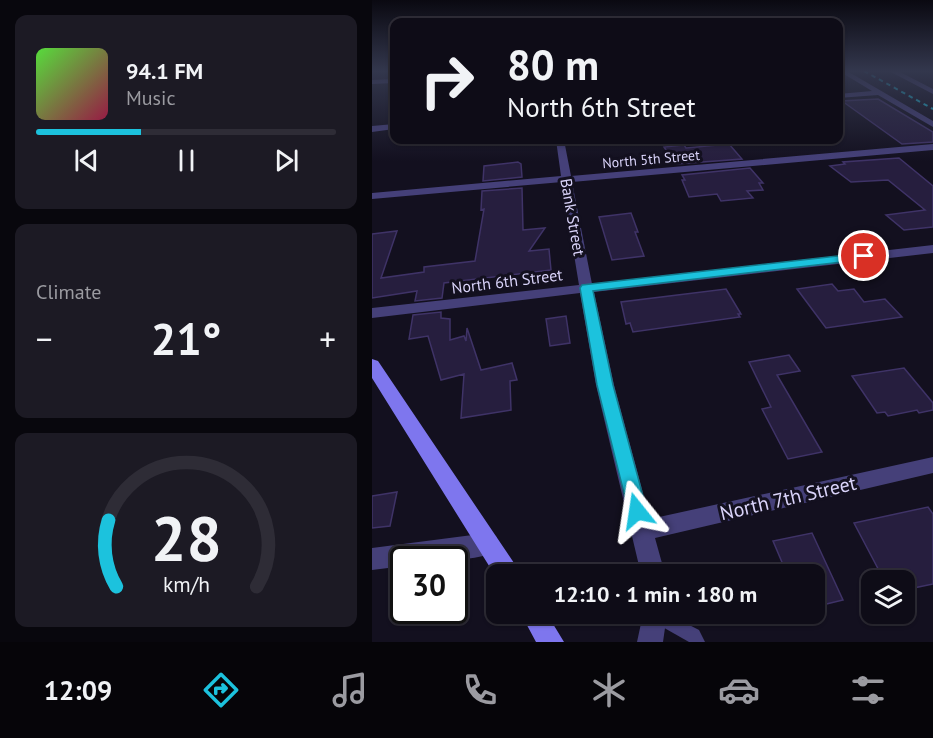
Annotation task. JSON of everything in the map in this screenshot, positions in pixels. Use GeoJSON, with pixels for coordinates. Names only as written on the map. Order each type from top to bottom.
{"type":"FeatureCollection","features":[{"type":"Feature","properties":{"kind":"main road"},"geometry":{"type":"LineString","coordinates":[[372,365],[501,564]]}},
{"type":"Feature","properties":{"kind":"main road"},"geometry":{"type":"LineString","coordinates":[[539,624],[551,642]]}},
{"type":"Feature","properties":{"kind":"street"},"geometry":{"type":"LineString","coordinates":[[894,101],[933,124]]}},
{"type":"Feature","properties":{"kind":"street"},"geometry":{"type":"LineString","coordinates":[[372,129],[390,127]]}},
{"type":"Feature","properties":{"kind":"street","name":"Bank Street"},"geometry":{"type":"LineString","coordinates":[[561,144],[605,385],[651,564]]}},
{"type":"Feature","properties":{"kind":"street","name":"North 5th Street"},"geometry":{"type":"LineString","coordinates":[[372,195],[933,147]]}},
{"type":"Feature","properties":{"kind":"street","name":"North 6th Street"},"geometry":{"type":"LineString","coordinates":[[372,313],[933,249]]}},
{"type":"Feature","properties":{"kind":"street","name":"North 7th Street"},"geometry":{"type":"LineString","coordinates":[[643,531],[933,465]]}},
{"type":"Feature","properties":{"kind":"street"},"geometry":{"type":"LineString","coordinates":[[372,559],[488,544]]}},
{"type":"Feature","properties":{"kind":"street"},"geometry":{"type":"LineString","coordinates":[[650,642],[653,624]]}},
{"type":"Feature","properties":{"kind":"lane"},"geometry":{"type":"LineString","coordinates":[[674,624],[694,635],[697,642]]}},
{"type":"Feature","properties":{"kind":"building"},"geometry":{"type":"Polygon","coordinates":[[[843,101],[881,101],[933,132],[933,142],[902,144],[843,101]]]}},
{"type":"Feature","properties":{"kind":"building"},"geometry":{"type":"Polygon","coordinates":[[[729,144],[742,159],[676,164],[664,147],[684,145],[686,148],[729,144]]]}},
{"type":"Feature","properties":{"kind":"building"},"geometry":{"type":"Polygon","coordinates":[[[899,158],[933,186],[933,227],[904,230],[886,215],[925,210],[888,180],[851,182],[830,166],[845,164],[843,162],[899,158]]]}},
{"type":"Feature","properties":{"kind":"building"},"geometry":{"type":"Polygon","coordinates":[[[518,162],[521,164],[522,177],[483,181],[484,166],[518,162]]]}},
{"type":"Feature","properties":{"kind":"building"},"geometry":{"type":"Polygon","coordinates":[[[750,168],[763,183],[759,183],[763,190],[747,191],[753,198],[721,201],[717,194],[689,197],[682,180],[685,180],[682,175],[750,168]]]}},
{"type":"Feature","properties":{"kind":"building"},"geometry":{"type":"Polygon","coordinates":[[[522,188],[523,230],[545,228],[529,251],[549,249],[551,270],[444,283],[442,298],[415,301],[417,291],[372,298],[372,234],[397,231],[381,278],[424,272],[424,267],[475,261],[484,209],[481,210],[482,191],[522,188]]]}},
{"type":"Feature","properties":{"kind":"building"},"geometry":{"type":"Polygon","coordinates":[[[631,213],[644,256],[612,260],[599,217],[631,213]]]}},
{"type":"Feature","properties":{"kind":"building"},"geometry":{"type":"Polygon","coordinates":[[[832,284],[838,291],[854,289],[864,302],[885,299],[902,317],[826,328],[797,289],[832,284]]]}},
{"type":"Feature","properties":{"kind":"building"},"geometry":{"type":"Polygon","coordinates":[[[726,289],[741,314],[738,314],[740,317],[633,332],[630,323],[626,324],[621,302],[726,289]]]}},
{"type":"Feature","properties":{"kind":"building"},"geometry":{"type":"Polygon","coordinates":[[[441,312],[441,318],[450,319],[450,340],[464,336],[466,341],[467,328],[481,370],[512,363],[517,380],[510,381],[511,410],[461,418],[464,374],[441,380],[428,336],[409,339],[413,315],[441,312]]]}},
{"type":"Feature","properties":{"kind":"building"},"geometry":{"type":"Polygon","coordinates":[[[566,316],[570,343],[550,346],[546,319],[566,316]]]}},
{"type":"Feature","properties":{"kind":"building"},"geometry":{"type":"Polygon","coordinates":[[[789,355],[800,371],[777,375],[822,452],[788,459],[762,409],[771,407],[749,362],[789,355]]]}},
{"type":"Feature","properties":{"kind":"building"},"geometry":{"type":"Polygon","coordinates":[[[904,368],[933,403],[933,410],[919,413],[917,410],[888,416],[885,412],[877,413],[852,376],[904,368]]]}},
{"type":"Feature","properties":{"kind":"building"},"geometry":{"type":"Polygon","coordinates":[[[397,492],[390,526],[372,528],[372,496],[397,492]]]}},
{"type":"Feature","properties":{"kind":"building"},"geometry":{"type":"Polygon","coordinates":[[[928,507],[933,514],[933,584],[915,588],[915,570],[879,570],[854,523],[928,507]]]}},
{"type":"Feature","properties":{"kind":"building"},"geometry":{"type":"Polygon","coordinates":[[[812,533],[843,600],[825,604],[825,564],[783,564],[773,541],[812,533]]]}},
{"type":"Feature","properties":{"kind":"railway"},"geometry":{"type":"LineString","coordinates":[[918,101],[933,109]]}},
{"type":"Feature","properties":{"kind":"route"},"geometry":{"type":"LineString","coordinates":[[637,511],[605,385],[586,288],[864,256]]}}]}
